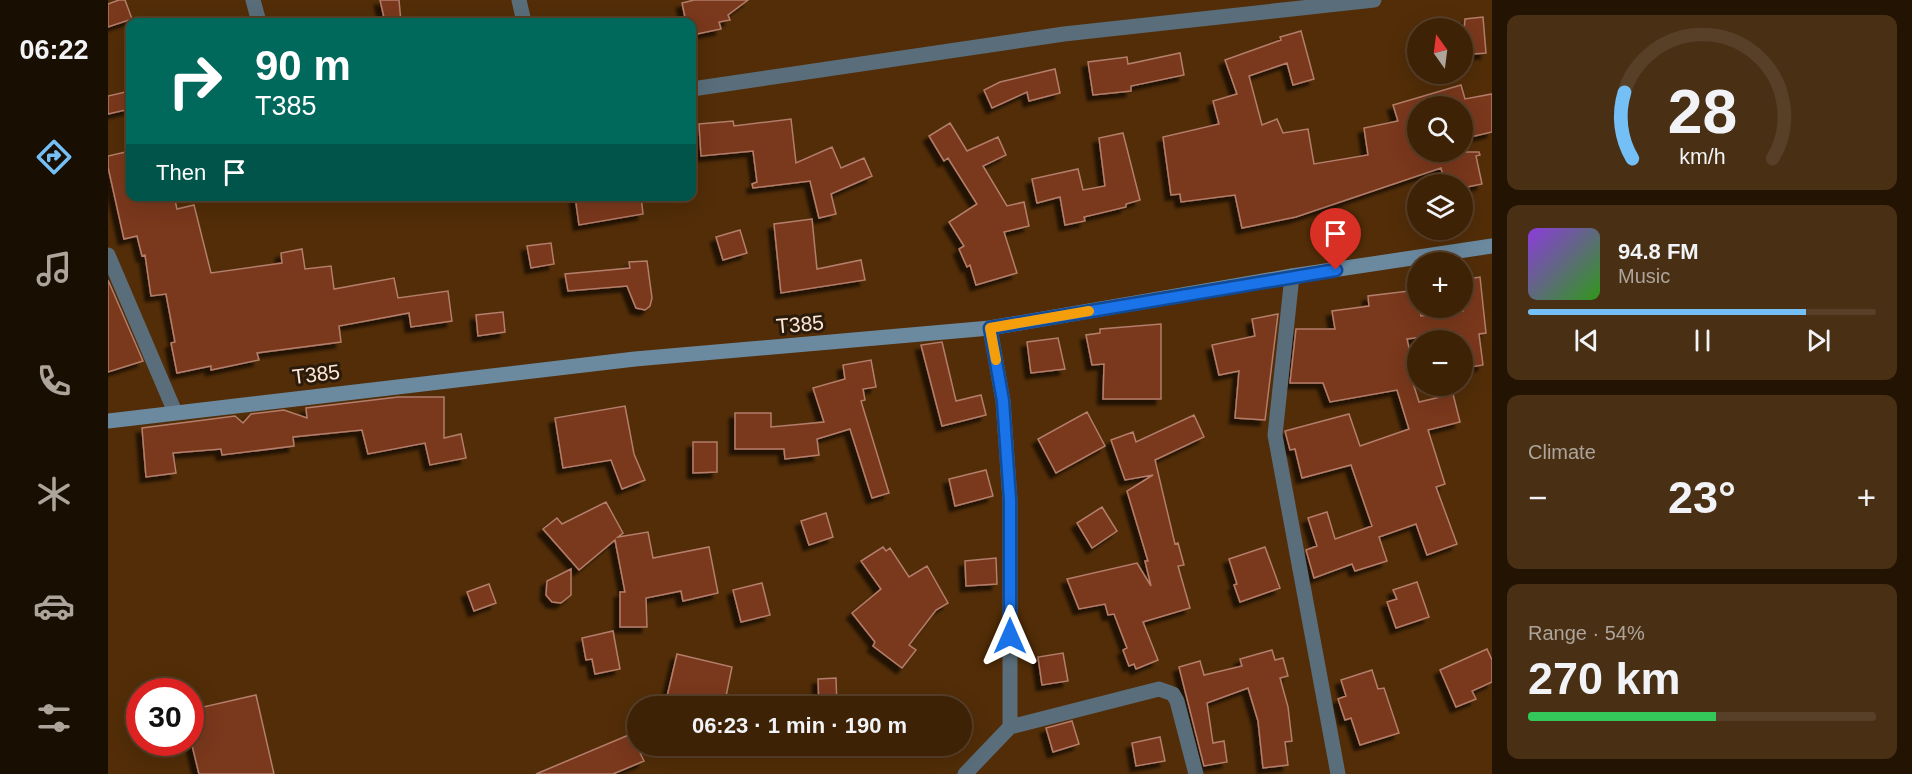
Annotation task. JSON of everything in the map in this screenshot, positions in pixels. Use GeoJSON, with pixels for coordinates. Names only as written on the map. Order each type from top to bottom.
{"type":"FeatureCollection","features":[{"type":"Feature","properties":{"kind":"street"},"geometry":{"type":"LineString","coordinates":[[253,0],[258,18]]}},
{"type":"Feature","properties":{"kind":"street"},"geometry":{"type":"LineString","coordinates":[[519,0],[523,18]]}},
{"type":"Feature","properties":{"kind":"street"},"geometry":{"type":"LineString","coordinates":[[696,88],[1064,34],[1374,0]]}},
{"type":"Feature","properties":{"kind":"street","name":"T385"},"geometry":{"type":"LineString","coordinates":[[108,421],[623,360],[990,328],[1292,276],[1492,246]]}},
{"type":"Feature","properties":{"kind":"street"},"geometry":{"type":"LineString","coordinates":[[108,255],[175,412]]}},
{"type":"Feature","properties":{"kind":"street"},"geometry":{"type":"LineString","coordinates":[[1292,276],[1275,435],[1338,774]]}},
{"type":"Feature","properties":{"kind":"street"},"geometry":{"type":"LineString","coordinates":[[990,328],[1003,401],[1010,500],[1010,727]]}},
{"type":"Feature","properties":{"kind":"street"},"geometry":{"type":"LineString","coordinates":[[966,774],[1010,727],[1159,689],[1167,690],[1177,701],[1196,774]]}},
{"type":"Feature","properties":{"kind":"building"},"geometry":{"type":"Polygon","coordinates":[[[125,0],[132,18],[126,18],[126,21],[108,27],[108,4],[125,0]]]}},
{"type":"Feature","properties":{"kind":"building"},"geometry":{"type":"Polygon","coordinates":[[[380,0],[399,0],[401,18],[384,18],[380,0]]]}},
{"type":"Feature","properties":{"kind":"building"},"geometry":{"type":"Polygon","coordinates":[[[694,0],[748,0],[728,15],[730,20],[719,22],[721,29],[696,34],[696,18],[685,18],[682,3],[694,0]]]}},
{"type":"Feature","properties":{"kind":"building"},"geometry":{"type":"Polygon","coordinates":[[[1483,17],[1486,53],[1473,54],[1473,18],[1483,17]]]}},
{"type":"Feature","properties":{"kind":"building"},"geometry":{"type":"Polygon","coordinates":[[[1301,31],[1314,79],[1293,85],[1287,63],[1249,76],[1262,125],[1277,119],[1283,133],[1308,129],[1314,164],[1368,155],[1364,128],[1398,121],[1393,105],[1407,101],[1407,162],[1473,162],[1473,152],[1479,152],[1480,155],[1476,156],[1482,184],[1473,186],[1473,174],[1442,174],[1441,168],[1423,174],[1407,174],[1407,179],[1296,217],[1242,228],[1235,195],[1181,202],[1180,194],[1171,195],[1163,137],[1219,124],[1213,101],[1237,94],[1225,60],[1281,40],[1280,37],[1301,31]]]}},
{"type":"Feature","properties":{"kind":"building"},"geometry":{"type":"Polygon","coordinates":[[[1180,53],[1184,75],[1131,86],[1131,91],[1093,95],[1088,62],[1127,57],[1128,64],[1180,53]]]}},
{"type":"Feature","properties":{"kind":"building"},"geometry":{"type":"Polygon","coordinates":[[[1055,69],[1060,93],[1029,101],[1027,92],[992,108],[984,90],[1000,82],[1055,69]]]}},
{"type":"Feature","properties":{"kind":"building"},"geometry":{"type":"Polygon","coordinates":[[[1461,85],[1464,96],[1424,96],[1461,85]]]}},
{"type":"Feature","properties":{"kind":"building"},"geometry":{"type":"Polygon","coordinates":[[[126,92],[126,110],[108,114],[108,96],[126,92]]]}},
{"type":"Feature","properties":{"kind":"building"},"geometry":{"type":"Polygon","coordinates":[[[1492,94],[1492,132],[1473,136],[1473,98],[1492,94]]]}},
{"type":"Feature","properties":{"kind":"building"},"geometry":{"type":"Polygon","coordinates":[[[791,119],[796,163],[832,147],[841,168],[864,158],[872,176],[831,194],[836,214],[819,218],[810,181],[753,188],[752,184],[757,182],[753,151],[701,156],[699,124],[733,121],[734,126],[791,119]]]}},
{"type":"Feature","properties":{"kind":"building"},"geometry":{"type":"Polygon","coordinates":[[[950,123],[967,151],[998,137],[1006,155],[983,166],[1007,206],[1024,202],[1029,226],[1004,232],[1017,273],[976,285],[970,265],[967,267],[959,249],[964,246],[949,222],[977,204],[948,158],[944,161],[929,136],[950,123]]]}},
{"type":"Feature","properties":{"kind":"building"},"geometry":{"type":"Polygon","coordinates":[[[1123,133],[1140,200],[1126,204],[1126,207],[1084,217],[1085,221],[1065,225],[1060,197],[1037,203],[1032,179],[1078,169],[1083,190],[1105,186],[1099,138],[1123,133]]]}},
{"type":"Feature","properties":{"kind":"building"},"geometry":{"type":"Polygon","coordinates":[[[126,152],[126,201],[175,201],[177,209],[194,205],[211,273],[282,263],[281,253],[302,249],[305,269],[331,266],[334,289],[394,278],[398,298],[448,291],[452,321],[411,327],[409,313],[339,326],[341,342],[257,353],[259,360],[211,370],[211,366],[177,373],[171,343],[175,342],[166,294],[151,296],[145,255],[142,256],[137,236],[124,239],[108,167],[108,156],[126,152]]]}},
{"type":"Feature","properties":{"kind":"building"},"geometry":{"type":"Polygon","coordinates":[[[576,201],[642,201],[643,214],[579,225],[576,201]]]}},
{"type":"Feature","properties":{"kind":"building"},"geometry":{"type":"Polygon","coordinates":[[[812,219],[817,269],[861,260],[865,280],[781,293],[774,224],[812,219]]]}},
{"type":"Feature","properties":{"kind":"building"},"geometry":{"type":"Polygon","coordinates":[[[740,230],[747,253],[723,260],[716,237],[740,230]]]}},
{"type":"Feature","properties":{"kind":"building"},"geometry":{"type":"Polygon","coordinates":[[[551,243],[554,264],[531,268],[527,246],[551,243]]]}},
{"type":"Feature","properties":{"kind":"building"},"geometry":{"type":"Polygon","coordinates":[[[647,261],[652,298],[650,306],[645,310],[636,308],[627,286],[568,291],[565,274],[630,268],[629,262],[647,261]]]}},
{"type":"Feature","properties":{"kind":"building"},"geometry":{"type":"Polygon","coordinates":[[[1480,277],[1486,333],[1479,334],[1483,365],[1473,367],[1473,330],[1407,330],[1407,396],[1417,396],[1419,402],[1454,396],[1460,422],[1428,430],[1445,484],[1436,487],[1457,544],[1427,555],[1416,524],[1379,537],[1387,561],[1355,571],[1352,564],[1314,578],[1306,550],[1317,546],[1308,518],[1327,512],[1335,539],[1372,526],[1351,465],[1302,478],[1295,449],[1290,450],[1285,431],[1349,414],[1360,446],[1409,429],[1397,390],[1330,402],[1323,383],[1290,383],[1296,329],[1335,329],[1332,311],[1369,306],[1368,296],[1407,291],[1407,318],[1473,318],[1473,278],[1480,277]]]}},
{"type":"Feature","properties":{"kind":"building"},"geometry":{"type":"Polygon","coordinates":[[[108,280],[143,361],[108,372],[108,280]]]}},
{"type":"Feature","properties":{"kind":"building"},"geometry":{"type":"Polygon","coordinates":[[[503,312],[505,332],[478,336],[476,315],[503,312]]]}},
{"type":"Feature","properties":{"kind":"building"},"geometry":{"type":"Polygon","coordinates":[[[1278,314],[1265,420],[1235,418],[1239,371],[1219,375],[1212,345],[1255,336],[1252,319],[1278,314]]]}},
{"type":"Feature","properties":{"kind":"building"},"geometry":{"type":"Polygon","coordinates":[[[1161,324],[1161,399],[1103,399],[1104,364],[1092,365],[1086,335],[1100,333],[1100,329],[1161,324]]]}},
{"type":"Feature","properties":{"kind":"building"},"geometry":{"type":"Polygon","coordinates":[[[1058,338],[1065,369],[1031,373],[1027,342],[1058,338]]]}},
{"type":"Feature","properties":{"kind":"building"},"geometry":{"type":"Polygon","coordinates":[[[942,342],[956,401],[981,395],[986,415],[942,426],[921,345],[942,342]]]}},
{"type":"Feature","properties":{"kind":"building"},"geometry":{"type":"Polygon","coordinates":[[[871,360],[876,387],[863,389],[865,400],[861,401],[889,493],[872,498],[850,429],[817,439],[819,455],[785,459],[784,449],[735,449],[735,413],[771,413],[771,427],[824,422],[813,388],[845,379],[843,365],[871,360]]]}},
{"type":"Feature","properties":{"kind":"building"},"geometry":{"type":"Polygon","coordinates":[[[398,397],[444,397],[444,438],[461,434],[466,458],[430,465],[425,443],[368,454],[362,430],[293,437],[294,446],[222,455],[221,449],[173,453],[176,473],[146,477],[142,428],[235,416],[243,423],[251,414],[284,410],[307,418],[306,408],[398,397]]]}},
{"type":"Feature","properties":{"kind":"building"},"geometry":{"type":"Polygon","coordinates":[[[625,406],[634,454],[645,480],[622,489],[611,460],[563,468],[555,418],[625,406]]]}},
{"type":"Feature","properties":{"kind":"building"},"geometry":{"type":"Polygon","coordinates":[[[1087,412],[1105,446],[1056,473],[1038,439],[1087,412]]]}},
{"type":"Feature","properties":{"kind":"building"},"geometry":{"type":"Polygon","coordinates":[[[1194,415],[1204,437],[1155,460],[1175,544],[1178,543],[1184,565],[1178,566],[1190,608],[1143,622],[1158,660],[1136,669],[1134,664],[1129,666],[1123,650],[1127,648],[1114,614],[1108,615],[1105,604],[1079,609],[1067,579],[1137,563],[1151,586],[1145,561],[1148,561],[1127,491],[1153,475],[1125,480],[1111,440],[1133,432],[1136,442],[1194,415]]]}},
{"type":"Feature","properties":{"kind":"building"},"geometry":{"type":"Polygon","coordinates":[[[693,442],[717,442],[717,472],[693,473],[693,442]]]}},
{"type":"Feature","properties":{"kind":"building"},"geometry":{"type":"Polygon","coordinates":[[[986,470],[993,496],[955,506],[949,479],[986,470]]]}},
{"type":"Feature","properties":{"kind":"building"},"geometry":{"type":"Polygon","coordinates":[[[606,502],[623,533],[618,537],[648,532],[653,558],[709,547],[718,593],[683,601],[681,591],[646,598],[647,627],[620,627],[620,592],[625,592],[615,540],[579,570],[543,529],[557,518],[562,524],[606,502]]]}},
{"type":"Feature","properties":{"kind":"building"},"geometry":{"type":"Polygon","coordinates":[[[1102,507],[1117,531],[1092,548],[1077,523],[1102,507]]]}},
{"type":"Feature","properties":{"kind":"building"},"geometry":{"type":"Polygon","coordinates":[[[826,513],[833,537],[809,545],[801,521],[826,513]]]}},
{"type":"Feature","properties":{"kind":"building"},"geometry":{"type":"Polygon","coordinates":[[[883,547],[886,551],[890,548],[909,577],[927,566],[948,603],[936,610],[909,645],[916,650],[902,668],[873,646],[875,642],[852,613],[881,589],[861,561],[883,547]]]}},
{"type":"Feature","properties":{"kind":"building"},"geometry":{"type":"Polygon","coordinates":[[[1265,547],[1280,588],[1240,602],[1229,559],[1265,547]]]}},
{"type":"Feature","properties":{"kind":"building"},"geometry":{"type":"Polygon","coordinates":[[[996,558],[997,584],[966,586],[965,561],[996,558]]]}},
{"type":"Feature","properties":{"kind":"building"},"geometry":{"type":"Polygon","coordinates":[[[571,569],[571,595],[561,603],[552,602],[546,595],[547,581],[571,569]]]}},
{"type":"Feature","properties":{"kind":"building"},"geometry":{"type":"Polygon","coordinates":[[[1417,582],[1429,617],[1396,628],[1387,602],[1397,599],[1393,590],[1417,582]]]}},
{"type":"Feature","properties":{"kind":"building"},"geometry":{"type":"Polygon","coordinates":[[[762,583],[770,615],[741,622],[733,590],[762,583]]]}},
{"type":"Feature","properties":{"kind":"building"},"geometry":{"type":"Polygon","coordinates":[[[489,584],[496,603],[474,611],[467,592],[489,584]]]}},
{"type":"Feature","properties":{"kind":"building"},"geometry":{"type":"Polygon","coordinates":[[[613,631],[620,669],[595,674],[592,659],[586,660],[582,638],[613,631]]]}},
{"type":"Feature","properties":{"kind":"building"},"geometry":{"type":"Polygon","coordinates":[[[1487,649],[1492,660],[1492,682],[1472,691],[1476,699],[1456,707],[1440,670],[1487,649]]]}},
{"type":"Feature","properties":{"kind":"building"},"geometry":{"type":"Polygon","coordinates":[[[1272,650],[1275,660],[1283,658],[1288,676],[1280,678],[1288,707],[1292,741],[1285,742],[1288,765],[1263,768],[1258,721],[1248,688],[1207,703],[1213,743],[1224,741],[1227,762],[1204,766],[1179,667],[1200,661],[1204,675],[1242,666],[1240,659],[1272,650]]]}},
{"type":"Feature","properties":{"kind":"building"},"geometry":{"type":"Polygon","coordinates":[[[1063,653],[1068,681],[1042,685],[1038,657],[1063,653]]]}},
{"type":"Feature","properties":{"kind":"building"},"geometry":{"type":"Polygon","coordinates":[[[677,654],[732,667],[726,696],[667,696],[677,654]]]}},
{"type":"Feature","properties":{"kind":"building"},"geometry":{"type":"Polygon","coordinates":[[[1372,670],[1378,689],[1384,688],[1399,733],[1360,745],[1351,718],[1345,720],[1338,699],[1346,696],[1341,680],[1372,670]]]}},
{"type":"Feature","properties":{"kind":"building"},"geometry":{"type":"Polygon","coordinates":[[[836,678],[837,696],[819,696],[818,679],[836,678]]]}},
{"type":"Feature","properties":{"kind":"building"},"geometry":{"type":"Polygon","coordinates":[[[256,695],[274,774],[199,774],[195,756],[204,756],[204,707],[256,695]]]}},
{"type":"Feature","properties":{"kind":"building"},"geometry":{"type":"Polygon","coordinates":[[[1072,721],[1079,744],[1053,752],[1046,728],[1072,721]]]}},
{"type":"Feature","properties":{"kind":"building"},"geometry":{"type":"Polygon","coordinates":[[[627,736],[627,756],[642,756],[644,761],[613,774],[536,774],[627,736]]]}},
{"type":"Feature","properties":{"kind":"building"},"geometry":{"type":"Polygon","coordinates":[[[1160,737],[1165,761],[1136,766],[1132,743],[1160,737]]]}},
{"type":"Feature","properties":{"kind":"slow traffic"},"geometry":{"type":"LineString","coordinates":[[996,360],[990,328],[1089,311]]}},
{"type":"Feature","properties":{"kind":"route"},"geometry":{"type":"LineString","coordinates":[[1010,636],[1010,500],[1003,401],[990,328],[1336,270]]}}]}
